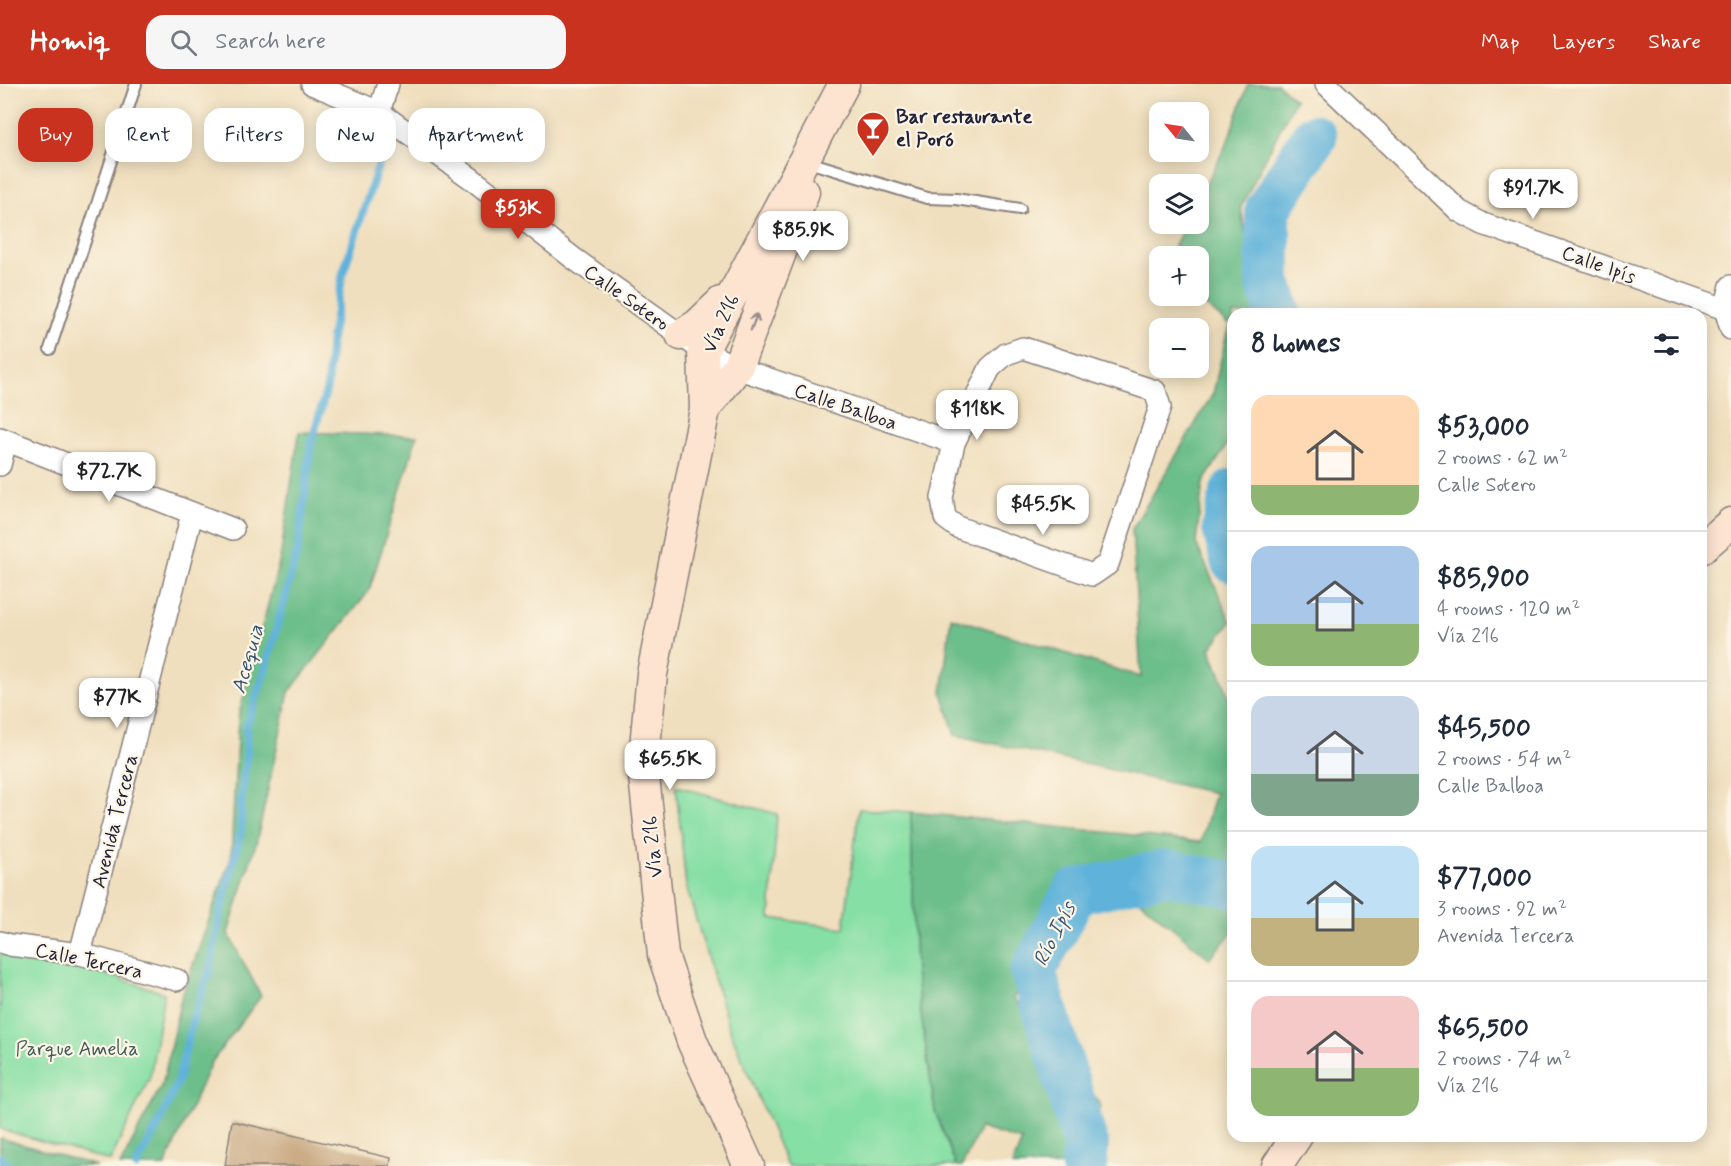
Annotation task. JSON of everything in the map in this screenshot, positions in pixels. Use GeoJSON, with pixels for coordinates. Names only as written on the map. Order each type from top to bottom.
{"type":"FeatureCollection","features":[{"type":"Feature","properties":{"kind":"main road","name":"Vía 216"},"geometry":{"type":"LineString","coordinates":[[705,409],[737,368],[845,84]]}},
{"type":"Feature","properties":{"kind":"main road","name":"Vía 216"},"geometry":{"type":"LineString","coordinates":[[749,1166],[692,1041],[663,955],[643,766],[652,674],[705,409],[692,343],[738,281],[845,84]]}},
{"type":"Feature","properties":{"kind":"main road"},"geometry":{"type":"LineString","coordinates":[[1707,544],[1731,523]]}},
{"type":"Feature","properties":{"kind":"main road"},"geometry":{"type":"LineString","coordinates":[[1277,1166],[1293,1142]]}},
{"type":"Feature","properties":{"kind":"street","name":"Calle Sotero"},"geometry":{"type":"LineString","coordinates":[[312,84],[370,108]]}},
{"type":"Feature","properties":{"kind":"street"},"geometry":{"type":"LineString","coordinates":[[381,108],[388,84]]}},
{"type":"Feature","properties":{"kind":"street","name":"Calle Ipís"},"geometry":{"type":"LineString","coordinates":[[1326,84],[1459,211],[1483,224],[1700,308]]}},
{"type":"Feature","properties":{"kind":"street","name":"Calle Sotero"},"geometry":{"type":"LineString","coordinates":[[396,124],[472,179],[573,258],[692,343],[737,368]]}},
{"type":"Feature","properties":{"kind":"street"},"geometry":{"type":"LineString","coordinates":[[1728,319],[1731,286]]}},
{"type":"Feature","properties":{"kind":"street","name":"Calle Ipís"},"geometry":{"type":"LineString","coordinates":[[1707,311],[1728,319]]}},
{"type":"Feature","properties":{"kind":"street"},"geometry":{"type":"LineString","coordinates":[[1023,348],[1155,391],[1160,407],[1108,564],[1092,575],[957,526],[945,518],[942,498],[954,443],[990,368],[1005,354],[1023,348]]}},
{"type":"Feature","properties":{"kind":"street","name":"Calle Balboa"},"geometry":{"type":"LineString","coordinates":[[737,368],[954,443]]}},
{"type":"Feature","properties":{"kind":"street"},"geometry":{"type":"LineString","coordinates":[[0,465],[3,440],[233,529]]}},
{"type":"Feature","properties":{"kind":"street","name":"Avenida Tercera"},"geometry":{"type":"LineString","coordinates":[[80,954],[192,514]]}},
{"type":"Feature","properties":{"kind":"street","name":"Calle Tercera"},"geometry":{"type":"LineString","coordinates":[[0,942],[80,954],[177,980]]}},
{"type":"Feature","properties":{"kind":"lane"},"geometry":{"type":"LineString","coordinates":[[50,349],[136,84]]}},
{"type":"Feature","properties":{"kind":"lane"},"geometry":{"type":"LineString","coordinates":[[815,164],[927,198],[956,199],[1020,209]]}},
{"type":"Feature","properties":{"kind":"green space"},"geometry":{"type":"Polygon","coordinates":[[[1248,84],[1278,84],[1295,100],[1241,207],[1253,281],[1294,308],[1227,308],[1227,323],[1206,306],[1209,306],[1209,246],[1174,246],[1181,234],[1209,234],[1209,178],[1228,141],[1248,84]]]}},
{"type":"Feature","properties":{"kind":"green space"},"geometry":{"type":"Polygon","coordinates":[[[1227,334],[1227,445],[1203,483],[1196,543],[1227,613],[1227,627],[1210,649],[1227,692],[1227,938],[1209,958],[1127,890],[1069,921],[1013,998],[1072,1063],[1101,1106],[1070,1166],[1012,1166],[1022,1141],[980,1128],[962,1166],[956,1166],[935,1111],[915,972],[911,812],[1201,842],[1215,793],[955,735],[942,693],[951,617],[1141,677],[1132,529],[1213,394],[1227,334]]]}},
{"type":"Feature","properties":{"kind":"green space"},"geometry":{"type":"Polygon","coordinates":[[[299,432],[417,436],[369,591],[289,692],[257,840],[228,933],[261,996],[211,1063],[165,1166],[120,1166],[163,1082],[181,998],[231,858],[238,718],[280,559],[299,432]]]}},
{"type":"Feature","properties":{"kind":"green space"},"geometry":{"type":"Polygon","coordinates":[[[676,786],[777,814],[770,918],[844,928],[859,809],[911,812],[915,972],[935,1111],[956,1166],[787,1166],[729,1028],[686,886],[676,786]]]}},
{"type":"Feature","properties":{"kind":"green space","name":"Parque Amelia"},"geometry":{"type":"Polygon","coordinates":[[[0,950],[75,964],[164,993],[150,1077],[110,1161],[0,1129],[0,950]]]}},
{"type":"Feature","properties":{"kind":"green space"},"geometry":{"type":"Polygon","coordinates":[[[0,1138],[96,1166],[0,1166],[0,1138]]]}},
{"type":"Feature","properties":{"kind":"building"},"geometry":{"type":"Polygon","coordinates":[[[232,1121],[391,1158],[390,1166],[225,1166],[232,1121]]]}},
{"type":"Feature","properties":{"kind":"waterway","name":"Río Ipís"},"geometry":{"type":"LineString","coordinates":[[1277,308],[1268,281],[1268,209],[1314,137]]}},
{"type":"Feature","properties":{"kind":"waterway","name":"Acequia"},"geometry":{"type":"LineString","coordinates":[[136,1166],[160,1122],[178,1080],[193,1019],[210,969],[220,915],[241,831],[241,802],[247,753],[246,727],[264,674],[298,549],[311,444],[327,387],[331,339],[343,273],[379,162]]}},
{"type":"Feature","properties":{"kind":"waterway","name":"Río Ipís"},"geometry":{"type":"LineString","coordinates":[[1227,518],[1225,527],[1227,535]]}},
{"type":"Feature","properties":{"kind":"waterway","name":"Río Ipís"},"geometry":{"type":"LineString","coordinates":[[1084,1166],[1086,1145],[1033,971],[1075,892],[1165,872],[1227,884]]}},
{"type":"Feature","properties":{"kind":"waterway"},"geometry":{"type":"LineString","coordinates":[[0,1157],[9,1166]]}},
{"type":"Feature","properties":{"kind":"place","name":"Bar restaurante el Poró"},"geometry":{"type":"Point","coordinates":[873,157]}}]}
